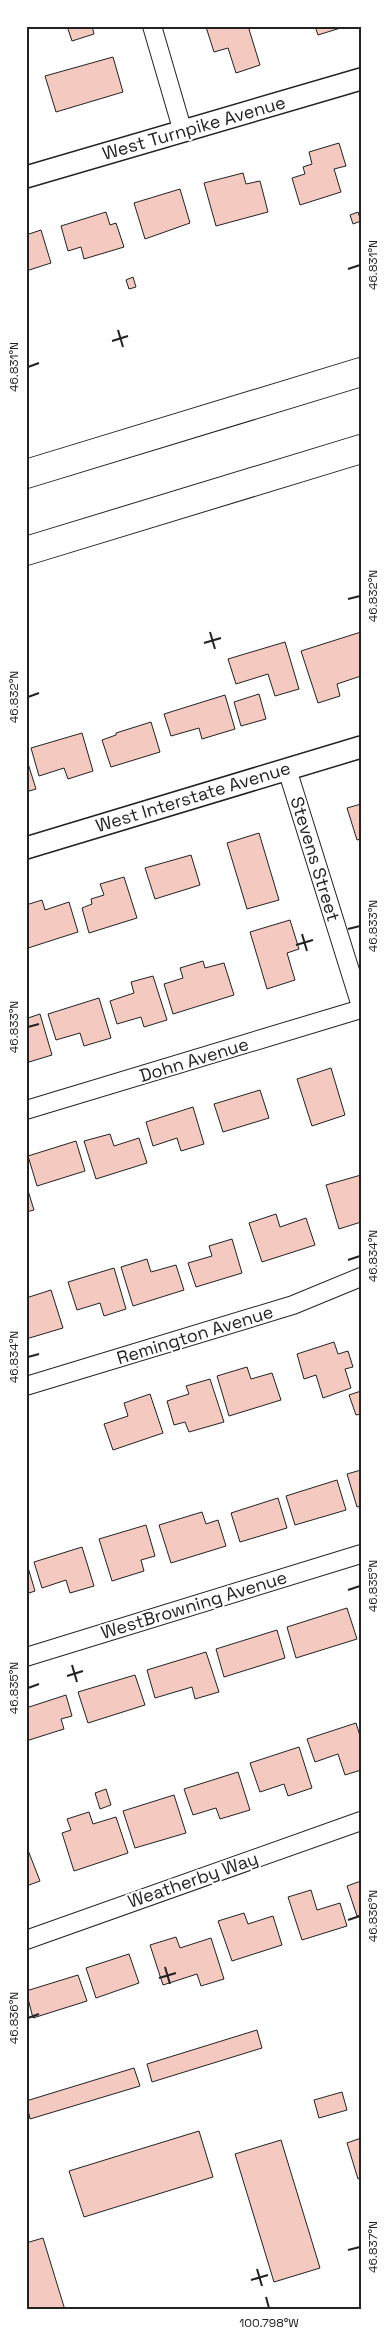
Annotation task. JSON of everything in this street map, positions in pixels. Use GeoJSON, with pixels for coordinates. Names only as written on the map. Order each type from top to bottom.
{"type":"FeatureCollection","features":[{"type":"Feature","properties":{"kind":"highway"},"geometry":{"type":"LineString","coordinates":[[26,474],[361,372]]}},
{"type":"Feature","properties":{"kind":"highway"},"geometry":{"type":"LineString","coordinates":[[26,551],[361,448]]}},
{"type":"Feature","properties":{"kind":"street"},"geometry":{"type":"LineString","coordinates":[[152,26],[183,132]]}},
{"type":"Feature","properties":{"kind":"street","name":"West Turnpike Avenue"},"geometry":{"type":"LineString","coordinates":[[26,177],[361,79]]}},
{"type":"Feature","properties":{"kind":"street","name":"West Interstate Avenue"},"geometry":{"type":"LineString","coordinates":[[26,848],[361,747]]}},
{"type":"Feature","properties":{"kind":"street","name":"Stevens Street"},"geometry":{"type":"LineString","coordinates":[[287,769],[361,1007]]}},
{"type":"Feature","properties":{"kind":"street","name":"Dohn Avenue"},"geometry":{"type":"LineString","coordinates":[[26,1110],[361,1007]]}},
{"type":"Feature","properties":{"kind":"street","name":"Remington Avenue"},"geometry":{"type":"LineString","coordinates":[[26,1386],[293,1305],[361,1277]]}},
{"type":"Feature","properties":{"kind":"street","name":"WestBrowning Avenue"},"geometry":{"type":"LineString","coordinates":[[26,1657],[361,1554]]}},
{"type":"Feature","properties":{"kind":"street","name":"Weatherby Way"},"geometry":{"type":"LineString","coordinates":[[26,1940],[361,1821]]}},
{"type":"Feature","properties":{"kind":"building"},"geometry":{"type":"Polygon","coordinates":[[[67,26],[92,26],[94,34],[72,41],[67,26]]]}},
{"type":"Feature","properties":{"kind":"building"},"geometry":{"type":"Polygon","coordinates":[[[248,26],[260,65],[236,73],[228,48],[214,52],[206,27],[248,26]]]}},
{"type":"Feature","properties":{"kind":"building"},"geometry":{"type":"Polygon","coordinates":[[[315,26],[347,26],[318,35],[315,26]]]}},
{"type":"Feature","properties":{"kind":"building"},"geometry":{"type":"Polygon","coordinates":[[[113,57],[123,92],[56,112],[45,76],[113,57]]]}},
{"type":"Feature","properties":{"kind":"building"},"geometry":{"type":"Polygon","coordinates":[[[339,143],[346,166],[334,169],[341,192],[300,205],[292,178],[305,174],[303,167],[312,164],[309,152],[339,143]]]}},
{"type":"Feature","properties":{"kind":"building"},"geometry":{"type":"Polygon","coordinates":[[[243,173],[246,184],[260,181],[268,212],[216,226],[204,183],[243,173]]]}},
{"type":"Feature","properties":{"kind":"building"},"geometry":{"type":"Polygon","coordinates":[[[180,189],[190,223],[145,239],[134,203],[180,189]]]}},
{"type":"Feature","properties":{"kind":"building"},"geometry":{"type":"Polygon","coordinates":[[[106,212],[110,225],[116,223],[124,247],[84,259],[81,247],[68,251],[61,226],[106,212]]]}},
{"type":"Feature","properties":{"kind":"building"},"geometry":{"type":"Polygon","coordinates":[[[358,212],[361,221],[353,224],[350,215],[358,212]]]}},
{"type":"Feature","properties":{"kind":"building"},"geometry":{"type":"Polygon","coordinates":[[[41,230],[51,263],[26,271],[26,235],[41,230]]]}},
{"type":"Feature","properties":{"kind":"building"},"geometry":{"type":"Polygon","coordinates":[[[133,277],[136,287],[129,289],[126,280],[133,277]]]}},
{"type":"Feature","properties":{"kind":"building"},"geometry":{"type":"Polygon","coordinates":[[[361,632],[361,676],[337,684],[340,696],[318,703],[301,651],[361,632]]]}},
{"type":"Feature","properties":{"kind":"building"},"geometry":{"type":"Polygon","coordinates":[[[285,642],[299,689],[275,696],[268,674],[236,684],[228,659],[285,642]]]}},
{"type":"Feature","properties":{"kind":"building"},"geometry":{"type":"Polygon","coordinates":[[[259,694],[266,719],[241,726],[234,702],[259,694]]]}},
{"type":"Feature","properties":{"kind":"building"},"geometry":{"type":"Polygon","coordinates":[[[225,695],[235,729],[202,739],[199,728],[171,736],[164,714],[225,695]]]}},
{"type":"Feature","properties":{"kind":"building"},"geometry":{"type":"Polygon","coordinates":[[[151,722],[160,752],[111,767],[102,740],[116,735],[116,733],[151,722]]]}},
{"type":"Feature","properties":{"kind":"building"},"geometry":{"type":"Polygon","coordinates":[[[82,733],[93,771],[68,779],[64,768],[39,776],[31,748],[82,733]]]}},
{"type":"Feature","properties":{"kind":"building"},"geometry":{"type":"Polygon","coordinates":[[[26,757],[36,789],[26,792],[26,757]]]}},
{"type":"Feature","properties":{"kind":"building"},"geometry":{"type":"Polygon","coordinates":[[[361,804],[361,839],[357,840],[347,808],[361,804]]]}},
{"type":"Feature","properties":{"kind":"building"},"geometry":{"type":"Polygon","coordinates":[[[259,833],[279,900],[247,909],[227,843],[259,833]]]}},
{"type":"Feature","properties":{"kind":"building"},"geometry":{"type":"Polygon","coordinates":[[[191,855],[200,885],[155,899],[145,868],[191,855]]]}},
{"type":"Feature","properties":{"kind":"building"},"geometry":{"type":"Polygon","coordinates":[[[124,877],[137,918],[89,933],[82,908],[92,904],[91,899],[104,895],[100,884],[124,877]]]}},
{"type":"Feature","properties":{"kind":"building"},"geometry":{"type":"Polygon","coordinates":[[[42,900],[45,910],[69,902],[78,932],[28,948],[26,905],[42,900]]]}},
{"type":"Feature","properties":{"kind":"building"},"geometry":{"type":"Polygon","coordinates":[[[290,920],[299,949],[287,953],[295,980],[267,989],[250,932],[290,920]]]}},
{"type":"Feature","properties":{"kind":"building"},"geometry":{"type":"Polygon","coordinates":[[[203,961],[205,968],[224,963],[234,995],[173,1014],[164,984],[183,978],[180,968],[203,961]]]}},
{"type":"Feature","properties":{"kind":"building"},"geometry":{"type":"Polygon","coordinates":[[[153,976],[167,1020],[144,1027],[141,1017],[117,1024],[110,1001],[134,993],[131,982],[153,976]]]}},
{"type":"Feature","properties":{"kind":"building"},"geometry":{"type":"Polygon","coordinates":[[[99,998],[111,1038],[84,1046],[80,1033],[56,1040],[48,1014],[99,998]]]}},
{"type":"Feature","properties":{"kind":"building"},"geometry":{"type":"Polygon","coordinates":[[[26,1011],[28,1018],[40,1014],[52,1055],[29,1062],[26,1053],[26,1011]]]}},
{"type":"Feature","properties":{"kind":"building"},"geometry":{"type":"Polygon","coordinates":[[[331,1068],[345,1115],[312,1126],[297,1079],[331,1068]]]}},
{"type":"Feature","properties":{"kind":"building"},"geometry":{"type":"Polygon","coordinates":[[[260,1090],[269,1118],[223,1132],[214,1104],[260,1090]]]}},
{"type":"Feature","properties":{"kind":"building"},"geometry":{"type":"Polygon","coordinates":[[[193,1107],[204,1144],[181,1151],[177,1138],[153,1146],[146,1122],[193,1107]]]}},
{"type":"Feature","properties":{"kind":"building"},"geometry":{"type":"Polygon","coordinates":[[[110,1134],[114,1146],[139,1138],[147,1163],[96,1179],[84,1141],[110,1134]]]}},
{"type":"Feature","properties":{"kind":"building"},"geometry":{"type":"Polygon","coordinates":[[[76,1141],[85,1171],[37,1186],[28,1156],[76,1141]]]}},
{"type":"Feature","properties":{"kind":"building"},"geometry":{"type":"Polygon","coordinates":[[[361,1175],[361,1222],[339,1229],[326,1185],[361,1175]]]}},
{"type":"Feature","properties":{"kind":"building"},"geometry":{"type":"Polygon","coordinates":[[[26,1184],[34,1210],[26,1212],[26,1184]]]}},
{"type":"Feature","properties":{"kind":"building"},"geometry":{"type":"Polygon","coordinates":[[[276,1214],[280,1227],[306,1218],[315,1245],[262,1262],[249,1223],[276,1214]]]}},
{"type":"Feature","properties":{"kind":"building"},"geometry":{"type":"Polygon","coordinates":[[[232,1239],[242,1273],[196,1287],[188,1263],[212,1256],[209,1246],[232,1239]]]}},
{"type":"Feature","properties":{"kind":"building"},"geometry":{"type":"Polygon","coordinates":[[[147,1259],[151,1272],[176,1265],[184,1290],[133,1306],[121,1267],[147,1259]]]}},
{"type":"Feature","properties":{"kind":"building"},"geometry":{"type":"Polygon","coordinates":[[[114,1268],[126,1309],[104,1316],[100,1303],[77,1310],[68,1282],[114,1268]]]}},
{"type":"Feature","properties":{"kind":"building"},"geometry":{"type":"Polygon","coordinates":[[[51,1290],[63,1328],[26,1339],[26,1298],[51,1290]]]}},
{"type":"Feature","properties":{"kind":"building"},"geometry":{"type":"Polygon","coordinates":[[[334,1342],[338,1354],[348,1351],[353,1367],[345,1369],[351,1388],[323,1398],[316,1375],[304,1379],[297,1354],[334,1342]]]}},
{"type":"Feature","properties":{"kind":"building"},"geometry":{"type":"Polygon","coordinates":[[[247,1367],[251,1379],[272,1373],[281,1400],[229,1416],[217,1376],[247,1367]]]}},
{"type":"Feature","properties":{"kind":"building"},"geometry":{"type":"Polygon","coordinates":[[[210,1379],[224,1422],[189,1432],[185,1422],[174,1425],[167,1401],[189,1394],[186,1386],[210,1379]]]}},
{"type":"Feature","properties":{"kind":"building"},"geometry":{"type":"Polygon","coordinates":[[[361,1391],[361,1414],[356,1415],[349,1395],[361,1391]]]}},
{"type":"Feature","properties":{"kind":"building"},"geometry":{"type":"Polygon","coordinates":[[[150,1394],[163,1433],[113,1450],[104,1424],[128,1416],[124,1403],[150,1394]]]}},
{"type":"Feature","properties":{"kind":"building"},"geometry":{"type":"Polygon","coordinates":[[[361,1470],[361,1506],[357,1507],[347,1474],[361,1470]]]}},
{"type":"Feature","properties":{"kind":"building"},"geometry":{"type":"Polygon","coordinates":[[[337,1480],[346,1510],[295,1525],[286,1496],[337,1480]]]}},
{"type":"Feature","properties":{"kind":"building"},"geometry":{"type":"Polygon","coordinates":[[[278,1498],[287,1528],[240,1542],[231,1513],[278,1498]]]}},
{"type":"Feature","properties":{"kind":"building"},"geometry":{"type":"Polygon","coordinates":[[[202,1512],[206,1524],[218,1520],[226,1546],[171,1563],[159,1525],[202,1512]]]}},
{"type":"Feature","properties":{"kind":"building"},"geometry":{"type":"Polygon","coordinates":[[[146,1525],[155,1556],[141,1560],[144,1571],[112,1581],[99,1539],[146,1525]]]}},
{"type":"Feature","properties":{"kind":"building"},"geometry":{"type":"Polygon","coordinates":[[[82,1547],[94,1586],[70,1593],[66,1580],[42,1588],[34,1562],[82,1547]]]}},
{"type":"Feature","properties":{"kind":"building"},"geometry":{"type":"Polygon","coordinates":[[[26,1565],[35,1591],[26,1594],[26,1565]]]}},
{"type":"Feature","properties":{"kind":"building"},"geometry":{"type":"Polygon","coordinates":[[[347,1608],[357,1639],[296,1658],[287,1627],[347,1608]]]}},
{"type":"Feature","properties":{"kind":"building"},"geometry":{"type":"Polygon","coordinates":[[[277,1630],[285,1658],[224,1677],[216,1649],[277,1630]]]}},
{"type":"Feature","properties":{"kind":"building"},"geometry":{"type":"Polygon","coordinates":[[[206,1652],[219,1692],[195,1699],[192,1687],[155,1698],[147,1670],[206,1652]]]}},
{"type":"Feature","properties":{"kind":"building"},"geometry":{"type":"Polygon","coordinates":[[[135,1675],[145,1705],[88,1723],[78,1692],[135,1675]]]}},
{"type":"Feature","properties":{"kind":"building"},"geometry":{"type":"Polygon","coordinates":[[[66,1695],[72,1716],[61,1719],[64,1729],[26,1741],[26,1708],[66,1695]]]}},
{"type":"Feature","properties":{"kind":"building"},"geometry":{"type":"Polygon","coordinates":[[[356,1723],[361,1739],[361,1770],[345,1775],[338,1754],[315,1762],[307,1739],[356,1723]]]}},
{"type":"Feature","properties":{"kind":"building"},"geometry":{"type":"Polygon","coordinates":[[[299,1747],[312,1788],[288,1796],[284,1784],[260,1792],[250,1763],[299,1747]]]}},
{"type":"Feature","properties":{"kind":"building"},"geometry":{"type":"Polygon","coordinates":[[[238,1772],[250,1810],[220,1819],[216,1808],[193,1815],[184,1789],[238,1772]]]}},
{"type":"Feature","properties":{"kind":"building"},"geometry":{"type":"Polygon","coordinates":[[[106,1789],[111,1805],[100,1809],[95,1793],[106,1789]]]}},
{"type":"Feature","properties":{"kind":"building"},"geometry":{"type":"Polygon","coordinates":[[[174,1795],[186,1833],[135,1848],[123,1811],[174,1795]]]}},
{"type":"Feature","properties":{"kind":"building"},"geometry":{"type":"Polygon","coordinates":[[[89,1812],[93,1824],[116,1817],[128,1853],[74,1871],[62,1833],[71,1830],[67,1819],[89,1812]]]}},
{"type":"Feature","properties":{"kind":"building"},"geometry":{"type":"Polygon","coordinates":[[[26,1845],[40,1881],[26,1886],[26,1845]]]}},
{"type":"Feature","properties":{"kind":"building"},"geometry":{"type":"Polygon","coordinates":[[[361,1881],[361,1915],[357,1916],[347,1886],[361,1881]]]}},
{"type":"Feature","properties":{"kind":"building"},"geometry":{"type":"Polygon","coordinates":[[[311,1890],[317,1910],[340,1903],[347,1926],[302,1940],[288,1897],[311,1890]]]}},
{"type":"Feature","properties":{"kind":"building"},"geometry":{"type":"Polygon","coordinates":[[[244,1913],[248,1924],[273,1916],[282,1945],[232,1961],[218,1921],[244,1913]]]}},
{"type":"Feature","properties":{"kind":"building"},"geometry":{"type":"Polygon","coordinates":[[[176,1937],[180,1948],[211,1938],[224,1979],[201,1986],[197,1974],[163,1985],[150,1945],[176,1937]]]}},
{"type":"Feature","properties":{"kind":"building"},"geometry":{"type":"Polygon","coordinates":[[[129,1954],[139,1983],[96,1998],[86,1968],[129,1954]]]}},
{"type":"Feature","properties":{"kind":"building"},"geometry":{"type":"Polygon","coordinates":[[[78,1975],[87,2001],[33,2018],[26,1991],[78,1975]]]}},
{"type":"Feature","properties":{"kind":"building"},"geometry":{"type":"Polygon","coordinates":[[[257,2030],[262,2048],[152,2082],[147,2064],[257,2030]]]}},
{"type":"Feature","properties":{"kind":"building"},"geometry":{"type":"Polygon","coordinates":[[[134,2068],[140,2086],[30,2119],[26,2101],[134,2068]]]}},
{"type":"Feature","properties":{"kind":"building"},"geometry":{"type":"Polygon","coordinates":[[[342,2092],[347,2110],[319,2118],[314,2100],[342,2092]]]}},
{"type":"Feature","properties":{"kind":"building"},"geometry":{"type":"Polygon","coordinates":[[[199,2131],[213,2177],[84,2217],[69,2171],[199,2131]]]}},
{"type":"Feature","properties":{"kind":"building"},"geometry":{"type":"Polygon","coordinates":[[[361,2138],[361,2178],[358,2179],[347,2143],[361,2138]]]}},
{"type":"Feature","properties":{"kind":"building"},"geometry":{"type":"Polygon","coordinates":[[[281,2140],[320,2268],[274,2282],[235,2154],[281,2140]]]}},
{"type":"Feature","properties":{"kind":"building"},"geometry":{"type":"Polygon","coordinates":[[[43,2238],[65,2310],[26,2310],[26,2243],[43,2238]]]}}]}
